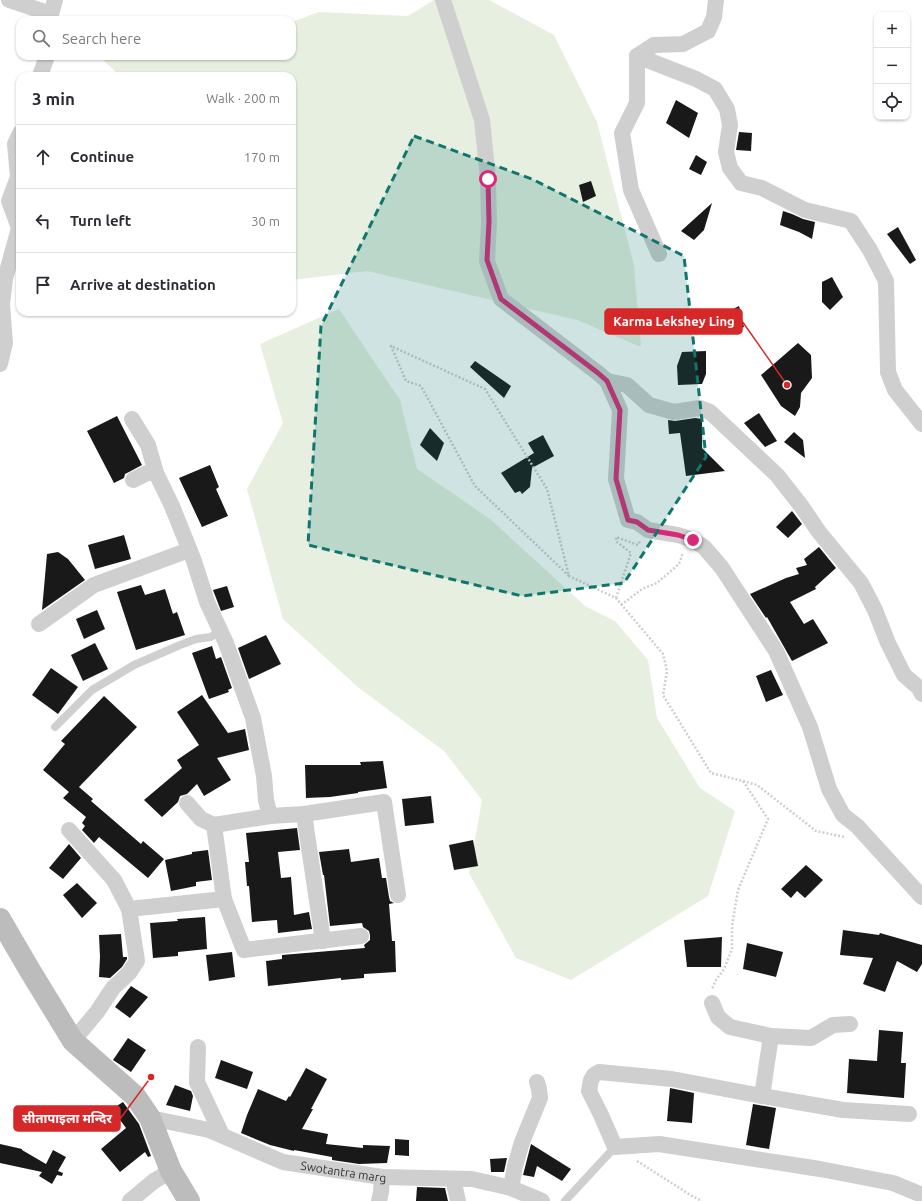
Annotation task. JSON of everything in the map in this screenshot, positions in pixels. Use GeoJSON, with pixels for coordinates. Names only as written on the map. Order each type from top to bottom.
{"type":"FeatureCollection","features":[{"type":"Feature","properties":{"kind":"main road"},"geometry":{"type":"LineString","coordinates":[[0,919],[72,1041],[135,1096],[150,1118],[171,1171],[189,1201]]}},
{"type":"Feature","properties":{"kind":"street"},"geometry":{"type":"LineString","coordinates":[[9,0],[53,11]]}},
{"type":"Feature","properties":{"kind":"street"},"geometry":{"type":"LineString","coordinates":[[443,0],[482,120],[488,179],[489,222],[487,260],[501,299],[607,381],[620,410],[616,479],[628,520],[637,522],[648,530],[688,538],[704,547],[722,568],[776,651],[810,727],[829,789],[843,815],[857,826],[922,897]]}},
{"type":"Feature","properties":{"kind":"street"},"geometry":{"type":"LineString","coordinates":[[637,56],[654,45],[683,44],[708,31],[714,17],[716,0]]}},
{"type":"Feature","properties":{"kind":"street"},"geometry":{"type":"LineString","coordinates":[[637,56],[637,103],[622,134],[631,190],[659,254]]}},
{"type":"Feature","properties":{"kind":"street"},"geometry":{"type":"LineString","coordinates":[[637,56],[696,79],[715,89],[727,109],[730,125],[726,152],[730,168],[741,184],[762,188],[805,210],[851,221],[870,250],[886,281],[888,372],[894,390],[922,424]]}},
{"type":"Feature","properties":{"kind":"street"},"geometry":{"type":"LineString","coordinates":[[41,72],[46,60]]}},
{"type":"Feature","properties":{"kind":"street"},"geometry":{"type":"LineString","coordinates":[[16,142],[16,155]]}},
{"type":"Feature","properties":{"kind":"street"},"geometry":{"type":"LineString","coordinates":[[16,182],[9,201],[16,220]]}},
{"type":"Feature","properties":{"kind":"street"},"geometry":{"type":"LineString","coordinates":[[0,364],[5,343],[2,304],[5,279],[16,239]]}},
{"type":"Feature","properties":{"kind":"street"},"geometry":{"type":"LineString","coordinates":[[607,381],[627,385],[649,405],[674,412],[700,408],[710,412],[777,475],[819,532],[861,583],[904,675],[919,688],[922,694]]}},
{"type":"Feature","properties":{"kind":"street"},"geometry":{"type":"LineString","coordinates":[[132,419],[148,445],[156,473],[172,506],[194,561],[207,602],[226,643],[253,718],[264,776],[266,800],[270,816]]}},
{"type":"Feature","properties":{"kind":"street"},"geometry":{"type":"LineString","coordinates":[[133,480],[147,473],[156,473]]}},
{"type":"Feature","properties":{"kind":"street"},"geometry":{"type":"LineString","coordinates":[[39,624],[94,585],[189,550]]}},
{"type":"Feature","properties":{"kind":"street"},"geometry":{"type":"LineString","coordinates":[[188,803],[201,819],[214,825],[270,816],[304,814],[384,802],[398,895]]}},
{"type":"Feature","properties":{"kind":"street"},"geometry":{"type":"LineString","coordinates":[[304,814],[323,941]]}},
{"type":"Feature","properties":{"kind":"street"},"geometry":{"type":"LineString","coordinates":[[214,825],[224,899],[244,950],[361,936]]}},
{"type":"Feature","properties":{"kind":"street"},"geometry":{"type":"LineString","coordinates":[[69,830],[114,880],[129,909],[137,961],[129,974],[113,988],[97,1012],[72,1041]]}},
{"type":"Feature","properties":{"kind":"street"},"geometry":{"type":"LineString","coordinates":[[129,909],[224,899]]}},
{"type":"Feature","properties":{"kind":"street"},"geometry":{"type":"LineString","coordinates":[[712,1003],[718,1017],[730,1028],[772,1036],[811,1038],[833,1025],[850,1024]]}},
{"type":"Feature","properties":{"kind":"street"},"geometry":{"type":"LineString","coordinates":[[762,1096],[772,1036]]}},
{"type":"Feature","properties":{"kind":"street"},"geometry":{"type":"LineString","coordinates":[[198,1047],[197,1082],[222,1135]]}},
{"type":"Feature","properties":{"kind":"street"},"geometry":{"type":"LineString","coordinates":[[909,1114],[843,1110],[672,1079],[599,1072],[594,1075],[591,1080],[589,1091],[615,1147],[659,1144],[820,1169],[893,1183],[922,1195]]}},
{"type":"Feature","properties":{"kind":"street"},"geometry":{"type":"LineString","coordinates":[[511,1188],[515,1166],[522,1142],[540,1098],[537,1082]]}},
{"type":"Feature","properties":{"kind":"street","name":"Swotantra marg"},"geometry":{"type":"LineString","coordinates":[[150,1118],[209,1130],[283,1162],[382,1177],[472,1179],[511,1188],[542,1201]]}},
{"type":"Feature","properties":{"kind":"street"},"geometry":{"type":"LineString","coordinates":[[130,1201],[154,1181],[171,1171]]}},
{"type":"Feature","properties":{"kind":"street"},"geometry":{"type":"LineString","coordinates":[[379,1201],[382,1177]]}},
{"type":"Feature","properties":{"kind":"street"},"geometry":{"type":"LineString","coordinates":[[453,1179],[458,1201]]}},
{"type":"Feature","properties":{"kind":"lane"},"geometry":{"type":"LineString","coordinates":[[55,727],[92,690],[134,665],[180,645],[196,639],[211,636],[216,633],[218,633],[226,643]]}},
{"type":"Feature","properties":{"kind":"lane"},"geometry":{"type":"LineString","coordinates":[[565,1201],[615,1147]]}},
{"type":"Feature","properties":{"kind":"path"},"geometry":{"type":"LineString","coordinates":[[569,576],[547,489],[485,389],[391,346],[406,381],[421,386],[475,486],[569,576],[616,598],[663,654],[666,671],[663,694],[711,773],[757,785],[816,831],[847,838]]}},
{"type":"Feature","properties":{"kind":"path"},"geometry":{"type":"LineString","coordinates":[[616,598],[631,553],[616,541],[616,537],[638,544],[648,530]]}},
{"type":"Feature","properties":{"kind":"path"},"geometry":{"type":"LineString","coordinates":[[621,605],[642,589],[657,583],[679,564],[688,538]]}},
{"type":"Feature","properties":{"kind":"path"},"geometry":{"type":"LineString","coordinates":[[712,1003],[712,990],[716,980],[724,969],[732,949],[732,926],[738,890],[768,819],[743,781]]}},
{"type":"Feature","properties":{"kind":"path"},"geometry":{"type":"LineString","coordinates":[[615,1147],[702,1201]]}},
{"type":"Feature","properties":{"kind":"highlighted area"},"geometry":{"type":"Polygon","coordinates":[[[414,136],[532,179],[684,256],[706,457],[624,583],[522,596],[308,545],[321,326],[414,136]]]}},
{"type":"Feature","properties":{"kind":"green space"},"geometry":{"type":"Polygon","coordinates":[[[434,0],[489,0],[554,35],[597,122],[634,265],[641,347],[577,320],[367,271],[296,280],[296,72],[116,72],[103,60],[296,60],[296,21],[319,12],[408,16],[434,0]]]}},
{"type":"Feature","properties":{"kind":"green space"},"geometry":{"type":"Polygon","coordinates":[[[339,309],[400,400],[417,469],[490,519],[585,606],[615,621],[648,660],[657,718],[700,788],[735,811],[708,896],[571,980],[516,958],[469,873],[482,800],[444,751],[359,688],[283,619],[247,489],[283,423],[260,344],[339,309]]]}},
{"type":"Feature","properties":{"kind":"building"},"geometry":{"type":"Polygon","coordinates":[[[676,100],[698,113],[689,138],[666,123],[676,100]]]}},
{"type":"Feature","properties":{"kind":"building"},"geometry":{"type":"Polygon","coordinates":[[[739,132],[752,133],[751,151],[736,150],[739,132]]]}},
{"type":"Feature","properties":{"kind":"building"},"geometry":{"type":"Polygon","coordinates":[[[696,155],[707,162],[701,175],[689,169],[696,155]]]}},
{"type":"Feature","properties":{"kind":"building"},"geometry":{"type":"Polygon","coordinates":[[[591,181],[596,196],[583,202],[579,185],[591,181]]]}},
{"type":"Feature","properties":{"kind":"building"},"geometry":{"type":"Polygon","coordinates":[[[712,203],[704,230],[694,240],[681,231],[712,203]]]}},
{"type":"Feature","properties":{"kind":"building"},"geometry":{"type":"Polygon","coordinates":[[[783,211],[815,222],[812,239],[799,232],[780,225],[783,211]]]}},
{"type":"Feature","properties":{"kind":"building"},"geometry":{"type":"Polygon","coordinates":[[[898,227],[916,260],[910,264],[887,234],[898,227]]]}},
{"type":"Feature","properties":{"kind":"building"},"geometry":{"type":"Polygon","coordinates":[[[832,277],[843,297],[830,310],[822,302],[822,282],[832,277]]]}},
{"type":"Feature","properties":{"kind":"building"},"geometry":{"type":"Polygon","coordinates":[[[739,306],[744,327],[727,332],[723,314],[739,306]]]}},
{"type":"Feature","properties":{"kind":"building"},"geometry":{"type":"Polygon","coordinates":[[[798,343],[811,355],[812,378],[801,393],[800,407],[795,416],[781,406],[761,375],[798,343]]]}},
{"type":"Feature","properties":{"kind":"building"},"geometry":{"type":"Polygon","coordinates":[[[706,351],[706,374],[702,384],[678,385],[677,366],[682,352],[706,351]]]}},
{"type":"Feature","properties":{"kind":"building"},"geometry":{"type":"Polygon","coordinates":[[[475,361],[511,386],[504,398],[470,367],[475,361]]]}},
{"type":"Feature","properties":{"kind":"building"},"geometry":{"type":"Polygon","coordinates":[[[759,413],[777,441],[765,447],[744,423],[759,413]]]}},
{"type":"Feature","properties":{"kind":"building"},"geometry":{"type":"Polygon","coordinates":[[[117,416],[142,465],[125,474],[124,478],[114,483],[87,431],[117,416]]]}},
{"type":"Feature","properties":{"kind":"building"},"geometry":{"type":"Polygon","coordinates":[[[695,418],[702,419],[702,448],[725,471],[686,476],[680,433],[669,434],[668,420],[675,421],[695,418]]]}},
{"type":"Feature","properties":{"kind":"building"},"geometry":{"type":"Polygon","coordinates":[[[430,428],[444,443],[437,461],[420,445],[430,428]]]}},
{"type":"Feature","properties":{"kind":"building"},"geometry":{"type":"Polygon","coordinates":[[[794,432],[803,440],[805,458],[784,442],[794,432]]]}},
{"type":"Feature","properties":{"kind":"building"},"geometry":{"type":"Polygon","coordinates":[[[543,435],[554,456],[532,468],[530,487],[522,494],[520,491],[515,493],[501,473],[534,453],[528,443],[543,435]]]}},
{"type":"Feature","properties":{"kind":"building"},"geometry":{"type":"Polygon","coordinates":[[[210,465],[219,487],[216,489],[228,516],[202,527],[179,478],[210,465]]]}},
{"type":"Feature","properties":{"kind":"building"},"geometry":{"type":"Polygon","coordinates":[[[792,511],[802,524],[788,538],[776,527],[792,511]]]}},
{"type":"Feature","properties":{"kind":"building"},"geometry":{"type":"Polygon","coordinates":[[[124,535],[131,559],[95,569],[88,545],[124,535]]]}},
{"type":"Feature","properties":{"kind":"building"},"geometry":{"type":"Polygon","coordinates":[[[819,547],[836,568],[815,587],[816,589],[790,602],[804,624],[813,619],[828,643],[792,661],[767,617],[766,618],[750,594],[786,578],[799,574],[796,568],[807,565],[804,559],[819,547]]]}},
{"type":"Feature","properties":{"kind":"building"},"geometry":{"type":"Polygon","coordinates":[[[58,552],[68,559],[85,580],[42,610],[47,554],[58,552]]]}},
{"type":"Feature","properties":{"kind":"building"},"geometry":{"type":"Polygon","coordinates":[[[141,585],[145,595],[165,589],[173,614],[177,612],[185,635],[136,650],[117,592],[141,585]]]}},
{"type":"Feature","properties":{"kind":"building"},"geometry":{"type":"Polygon","coordinates":[[[227,586],[234,607],[221,611],[213,590],[227,586]]]}},
{"type":"Feature","properties":{"kind":"building"},"geometry":{"type":"Polygon","coordinates":[[[97,610],[105,629],[84,639],[76,619],[97,610]]]}},
{"type":"Feature","properties":{"kind":"building"},"geometry":{"type":"Polygon","coordinates":[[[266,635],[281,664],[249,679],[238,648],[266,635]]]}},
{"type":"Feature","properties":{"kind":"building"},"geometry":{"type":"Polygon","coordinates":[[[95,643],[108,669],[83,681],[71,655],[95,643]]]}},
{"type":"Feature","properties":{"kind":"building"},"geometry":{"type":"Polygon","coordinates":[[[212,646],[216,659],[221,657],[232,688],[228,690],[229,692],[209,699],[192,653],[212,646]]]}},
{"type":"Feature","properties":{"kind":"building"},"geometry":{"type":"Polygon","coordinates":[[[51,668],[78,687],[58,714],[32,695],[51,668]]]}},
{"type":"Feature","properties":{"kind":"building"},"geometry":{"type":"Polygon","coordinates":[[[771,670],[783,695],[766,702],[756,676],[771,670]]]}},
{"type":"Feature","properties":{"kind":"building"},"geometry":{"type":"Polygon","coordinates":[[[202,695],[228,733],[245,729],[249,750],[217,758],[231,780],[204,796],[197,784],[187,794],[180,796],[178,802],[162,817],[144,800],[182,768],[177,760],[199,745],[177,712],[202,695]]]}},
{"type":"Feature","properties":{"kind":"building"},"geometry":{"type":"Polygon","coordinates":[[[104,696],[137,727],[79,787],[93,799],[91,801],[141,844],[143,841],[164,859],[148,878],[99,837],[94,843],[82,830],[85,826],[82,823],[86,817],[63,798],[69,792],[43,770],[65,744],[61,741],[104,696]]]}},
{"type":"Feature","properties":{"kind":"building"},"geometry":{"type":"Polygon","coordinates":[[[383,761],[387,788],[330,797],[306,798],[305,765],[361,765],[360,762],[383,761]]]}},
{"type":"Feature","properties":{"kind":"building"},"geometry":{"type":"Polygon","coordinates":[[[431,796],[434,823],[405,826],[402,799],[431,796]]]}},
{"type":"Feature","properties":{"kind":"building"},"geometry":{"type":"Polygon","coordinates":[[[297,828],[300,850],[278,852],[281,878],[291,877],[294,915],[309,912],[312,929],[278,933],[277,920],[252,922],[245,862],[249,862],[246,833],[297,828]]]}},
{"type":"Feature","properties":{"kind":"building"},"geometry":{"type":"Polygon","coordinates":[[[473,840],[478,866],[454,870],[449,845],[473,840]]]}},
{"type":"Feature","properties":{"kind":"building"},"geometry":{"type":"Polygon","coordinates":[[[69,844],[81,858],[63,879],[49,868],[69,844]]]}},
{"type":"Feature","properties":{"kind":"building"},"geometry":{"type":"Polygon","coordinates":[[[349,849],[351,862],[379,858],[382,878],[386,878],[390,901],[394,903],[389,904],[392,941],[395,941],[396,972],[364,974],[364,978],[341,980],[341,978],[268,986],[266,961],[282,959],[282,955],[365,948],[364,945],[370,940],[369,931],[363,927],[362,923],[330,926],[324,875],[319,852],[349,849]]]}},
{"type":"Feature","properties":{"kind":"building"},"geometry":{"type":"Polygon","coordinates":[[[208,850],[212,880],[196,882],[196,886],[171,891],[165,860],[192,854],[192,852],[208,850]]]}},
{"type":"Feature","properties":{"kind":"building"},"geometry":{"type":"Polygon","coordinates":[[[806,865],[823,880],[805,898],[797,891],[791,898],[781,889],[806,865]]]}},
{"type":"Feature","properties":{"kind":"building"},"geometry":{"type":"Polygon","coordinates":[[[77,883],[97,903],[82,918],[63,895],[77,883]]]}},
{"type":"Feature","properties":{"kind":"building"},"geometry":{"type":"Polygon","coordinates":[[[205,917],[207,949],[178,952],[178,956],[153,958],[150,923],[205,917]]]}},
{"type":"Feature","properties":{"kind":"building"},"geometry":{"type":"Polygon","coordinates":[[[843,930],[879,935],[880,933],[922,945],[922,964],[917,972],[897,961],[885,992],[863,984],[873,958],[840,955],[843,930]]]}},
{"type":"Feature","properties":{"kind":"building"},"geometry":{"type":"Polygon","coordinates":[[[121,934],[123,957],[127,957],[127,959],[122,967],[110,978],[99,977],[99,935],[121,934]]]}},
{"type":"Feature","properties":{"kind":"building"},"geometry":{"type":"Polygon","coordinates":[[[722,937],[721,967],[687,967],[684,940],[722,937]]]}},
{"type":"Feature","properties":{"kind":"building"},"geometry":{"type":"Polygon","coordinates":[[[747,943],[783,952],[776,977],[743,969],[747,943]]]}},
{"type":"Feature","properties":{"kind":"building"},"geometry":{"type":"Polygon","coordinates":[[[232,952],[235,977],[209,981],[206,955],[232,952]]]}},
{"type":"Feature","properties":{"kind":"building"},"geometry":{"type":"Polygon","coordinates":[[[131,986],[148,997],[130,1018],[115,1007],[131,986]]]}},
{"type":"Feature","properties":{"kind":"building"},"geometry":{"type":"Polygon","coordinates":[[[879,1030],[903,1032],[901,1063],[906,1063],[904,1098],[847,1093],[849,1059],[877,1061],[879,1030]]]}},
{"type":"Feature","properties":{"kind":"building"},"geometry":{"type":"Polygon","coordinates":[[[128,1038],[146,1050],[131,1072],[113,1060],[128,1038]]]}},
{"type":"Feature","properties":{"kind":"building"},"geometry":{"type":"Polygon","coordinates":[[[221,1060],[253,1072],[247,1089],[215,1078],[221,1060]]]}},
{"type":"Feature","properties":{"kind":"building"},"geometry":{"type":"Polygon","coordinates":[[[306,1068],[327,1079],[302,1129],[328,1134],[326,1144],[363,1148],[363,1145],[390,1146],[387,1163],[359,1164],[332,1160],[332,1157],[294,1151],[270,1145],[241,1133],[258,1089],[286,1101],[289,1096],[290,1097],[306,1068]]]}},
{"type":"Feature","properties":{"kind":"building"},"geometry":{"type":"Polygon","coordinates":[[[175,1085],[191,1091],[193,1096],[190,1111],[166,1105],[175,1085]]]}},
{"type":"Feature","properties":{"kind":"building"},"geometry":{"type":"Polygon","coordinates":[[[670,1088],[694,1093],[692,1123],[667,1121],[670,1088]]]}},
{"type":"Feature","properties":{"kind":"building"},"geometry":{"type":"Polygon","coordinates":[[[123,1102],[139,1124],[151,1156],[148,1157],[145,1152],[120,1172],[101,1149],[126,1128],[112,1109],[123,1102]]]}},
{"type":"Feature","properties":{"kind":"building"},"geometry":{"type":"Polygon","coordinates":[[[753,1104],[776,1108],[769,1149],[746,1145],[753,1104]]]}},
{"type":"Feature","properties":{"kind":"building"},"geometry":{"type":"Polygon","coordinates":[[[395,1139],[409,1140],[409,1156],[395,1155],[395,1139]]]}},
{"type":"Feature","properties":{"kind":"building"},"geometry":{"type":"Polygon","coordinates":[[[0,1144],[22,1149],[46,1164],[53,1150],[66,1157],[58,1171],[63,1173],[62,1176],[57,1175],[52,1184],[39,1176],[42,1172],[0,1163],[0,1144]]]}},
{"type":"Feature","properties":{"kind":"building"},"geometry":{"type":"Polygon","coordinates":[[[531,1144],[571,1169],[562,1181],[537,1166],[534,1177],[523,1175],[531,1144]]]}},
{"type":"Feature","properties":{"kind":"building"},"geometry":{"type":"Polygon","coordinates":[[[507,1158],[504,1172],[491,1172],[490,1159],[507,1158]]]}},
{"type":"Feature","properties":{"kind":"building"},"geometry":{"type":"Polygon","coordinates":[[[417,1187],[445,1188],[448,1201],[416,1201],[417,1187]]]}},
{"type":"Feature","properties":{"kind":"place","name":"Karma Lekshey Ling"},"geometry":{"type":"Point","coordinates":[787,385]}},
{"type":"Feature","properties":{"kind":"place","name":"सीतापाइला मन्दिर"},"geometry":{"type":"Point","coordinates":[151,1077]}},
{"type":"Feature","properties":{"kind":"route"},"geometry":{"type":"LineString","coordinates":[[488,179],[489,222],[487,260],[501,299],[607,381],[620,410],[616,479],[628,520],[637,522],[648,530],[678,535],[693,540]]}}]}
